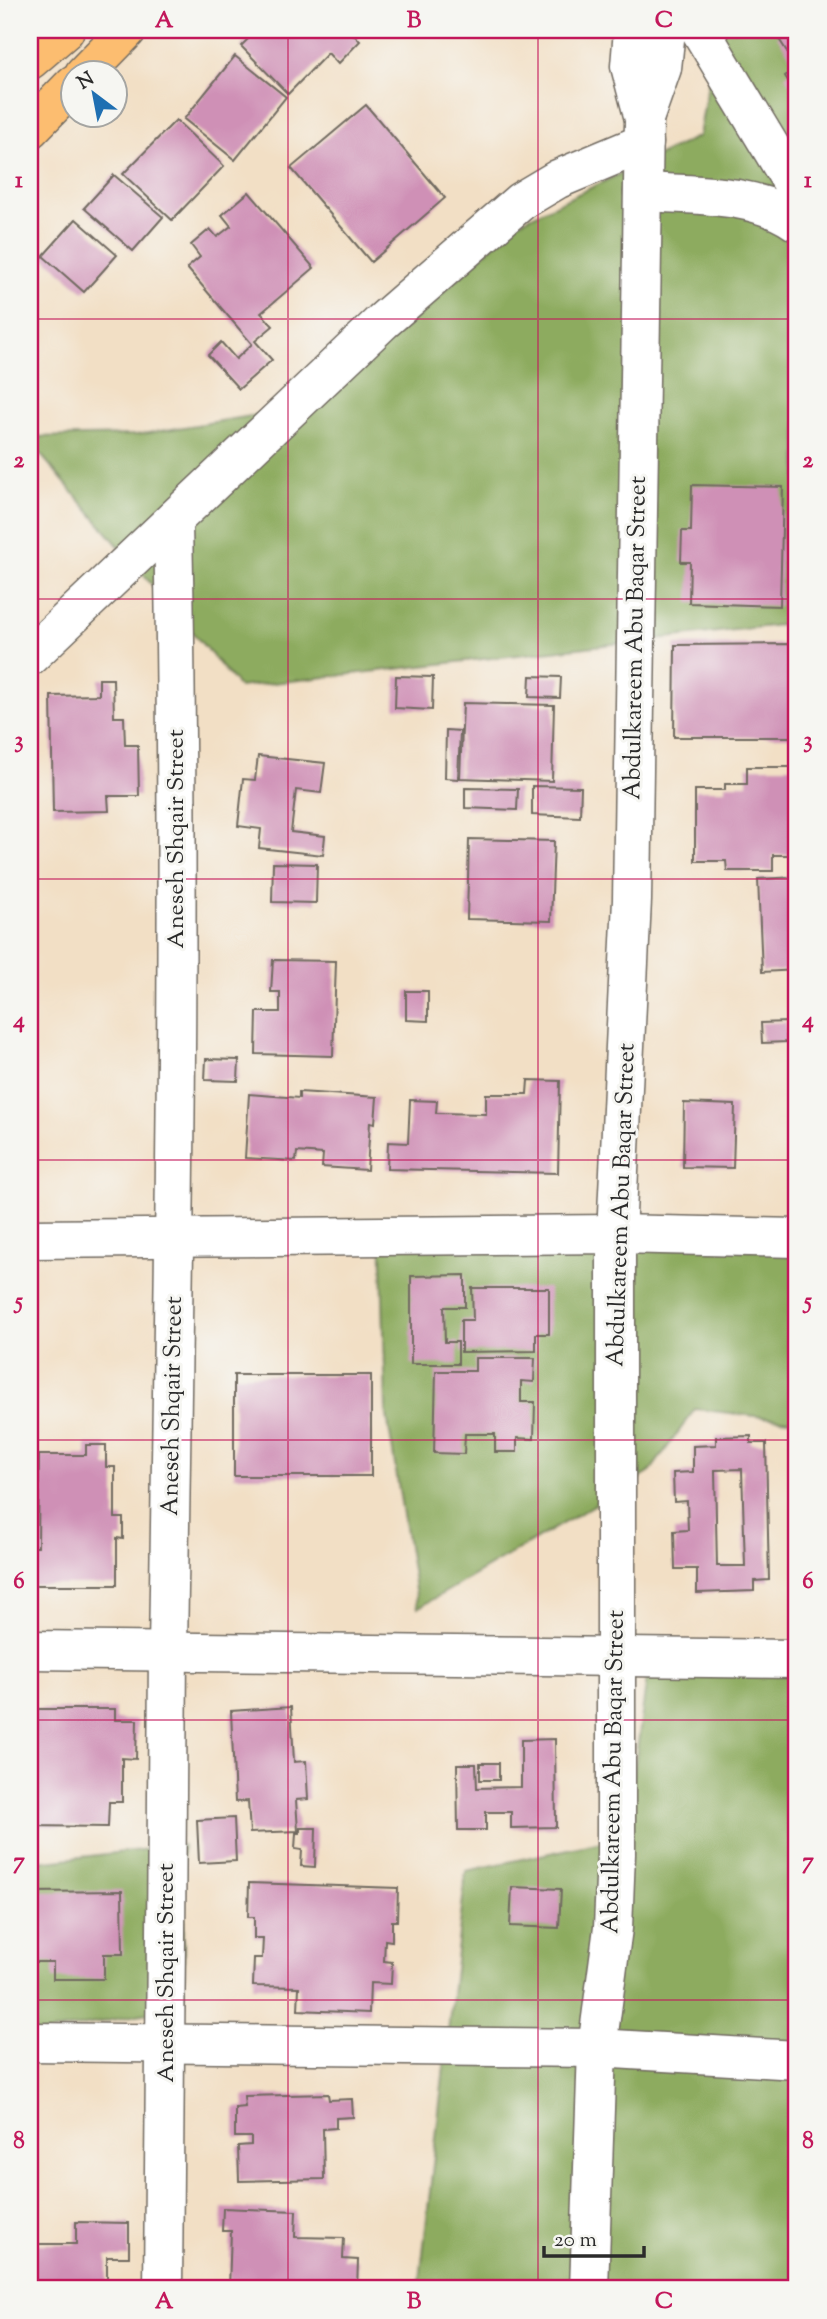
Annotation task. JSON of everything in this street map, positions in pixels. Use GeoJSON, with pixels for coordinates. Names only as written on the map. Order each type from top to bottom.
{"type":"FeatureCollection","features":[{"type":"Feature","properties":{"kind":"main road"},"geometry":{"type":"LineString","coordinates":[[30,60],[65,30]]}},
{"type":"Feature","properties":{"kind":"main road"},"geometry":{"type":"LineString","coordinates":[[98,60],[127,30]]}},
{"type":"Feature","properties":{"kind":"main road"},"geometry":{"type":"LineString","coordinates":[[30,129],[60,98]]}},
{"type":"Feature","properties":{"kind":"street","name":"Abdulkareem Abu Baqar Street"},"geometry":{"type":"LineString","coordinates":[[589,2289],[597,2048],[613,1916],[618,1657],[617,1234],[632,900],[644,131],[630,66],[633,30]]}},
{"type":"Feature","properties":{"kind":"street","name":"Abdulkareem Abu Baqar Street"},"geometry":{"type":"LineString","coordinates":[[644,131],[662,68],[666,30]]}},
{"type":"Feature","properties":{"kind":"street"},"geometry":{"type":"LineString","coordinates":[[699,30],[797,191]]}},
{"type":"Feature","properties":{"kind":"street"},"geometry":{"type":"LineString","coordinates":[[30,656],[173,524],[383,321],[521,201],[644,131]]}},
{"type":"Feature","properties":{"kind":"street"},"geometry":{"type":"LineString","coordinates":[[643,192],[749,203],[774,209],[797,222]]}},
{"type":"Feature","properties":{"kind":"street","name":"Aneseh Shqair Street"},"geometry":{"type":"LineString","coordinates":[[163,2289],[168,1653],[176,1238],[177,720],[173,524]]}},
{"type":"Feature","properties":{"kind":"street"},"geometry":{"type":"LineString","coordinates":[[30,1239],[617,1234],[797,1238]]}},
{"type":"Feature","properties":{"kind":"street"},"geometry":{"type":"LineString","coordinates":[[30,1650],[797,1659]]}},
{"type":"Feature","properties":{"kind":"street"},"geometry":{"type":"LineString","coordinates":[[30,2042],[597,2048],[797,2060]]}},
{"type":"Feature","properties":{"kind":"green space"},"geometry":{"type":"Polygon","coordinates":[[[717,30],[797,30],[797,623],[239,687],[30,442],[30,437],[136,435],[323,404],[517,223],[699,136],[717,30]]]}},
{"type":"Feature","properties":{"kind":"green space"},"geometry":{"type":"Polygon","coordinates":[[[797,1222],[797,1421],[695,1409],[649,1473],[418,1608],[386,1409],[381,1224],[797,1222]]]}},
{"type":"Feature","properties":{"kind":"green space"},"geometry":{"type":"Polygon","coordinates":[[[651,1648],[797,1651],[797,2289],[419,2289],[466,1871],[625,1837],[651,1648]]]}},
{"type":"Feature","properties":{"kind":"green space"},"geometry":{"type":"Polygon","coordinates":[[[183,1845],[184,2006],[30,2036],[30,1863],[183,1845]]]}},
{"type":"Feature","properties":{"kind":"building"},"geometry":{"type":"Polygon","coordinates":[[[257,30],[349,30],[360,41],[338,64],[328,53],[288,94],[241,46],[257,30]]]}},
{"type":"Feature","properties":{"kind":"building"},"geometry":{"type":"Polygon","coordinates":[[[787,30],[797,30],[797,67],[777,36],[787,30]]]}},
{"type":"Feature","properties":{"kind":"building"},"geometry":{"type":"Polygon","coordinates":[[[235,56],[286,97],[235,160],[184,119],[235,56]]]}},
{"type":"Feature","properties":{"kind":"building"},"geometry":{"type":"Polygon","coordinates":[[[797,67],[797,95],[785,76],[797,67]]]}},
{"type":"Feature","properties":{"kind":"building"},"geometry":{"type":"Polygon","coordinates":[[[366,105],[445,198],[371,262],[291,168],[366,105]]]}},
{"type":"Feature","properties":{"kind":"building"},"geometry":{"type":"Polygon","coordinates":[[[176,120],[224,166],[172,220],[123,174],[176,120]]]}},
{"type":"Feature","properties":{"kind":"building"},"geometry":{"type":"Polygon","coordinates":[[[114,175],[163,217],[133,251],[84,208],[114,175]]]}},
{"type":"Feature","properties":{"kind":"building"},"geometry":{"type":"Polygon","coordinates":[[[249,192],[314,268],[261,313],[273,326],[255,341],[272,360],[239,389],[208,355],[221,342],[236,359],[252,344],[187,268],[200,257],[191,245],[210,229],[217,237],[231,226],[222,215],[249,192]]]}},
{"type":"Feature","properties":{"kind":"building"},"geometry":{"type":"Polygon","coordinates":[[[76,219],[117,255],[84,292],[43,256],[76,219]]]}},
{"type":"Feature","properties":{"kind":"building"},"geometry":{"type":"Polygon","coordinates":[[[692,485],[783,487],[780,606],[689,603],[690,562],[681,562],[682,531],[691,531],[692,485]]]}},
{"type":"Feature","properties":{"kind":"building"},"geometry":{"type":"Polygon","coordinates":[[[797,644],[797,737],[674,737],[675,645],[797,644]]]}},
{"type":"Feature","properties":{"kind":"building"},"geometry":{"type":"Polygon","coordinates":[[[396,676],[433,677],[432,710],[395,708],[396,676]]]}},
{"type":"Feature","properties":{"kind":"building"},"geometry":{"type":"Polygon","coordinates":[[[530,676],[561,677],[560,698],[529,697],[530,676]]]}},
{"type":"Feature","properties":{"kind":"building"},"geometry":{"type":"Polygon","coordinates":[[[99,679],[113,679],[114,717],[124,717],[125,745],[138,745],[139,796],[108,796],[109,811],[53,812],[51,696],[99,695],[99,679]]]}},
{"type":"Feature","properties":{"kind":"building"},"geometry":{"type":"Polygon","coordinates":[[[463,703],[554,705],[552,781],[460,778],[463,703]]]}},
{"type":"Feature","properties":{"kind":"building"},"geometry":{"type":"Polygon","coordinates":[[[446,730],[460,731],[458,779],[445,778],[446,730]]]}},
{"type":"Feature","properties":{"kind":"building"},"geometry":{"type":"Polygon","coordinates":[[[258,756],[325,763],[321,793],[296,790],[291,832],[325,836],[323,855],[259,848],[261,829],[238,826],[243,779],[255,780],[258,756]]]}},
{"type":"Feature","properties":{"kind":"building"},"geometry":{"type":"Polygon","coordinates":[[[747,767],[797,767],[797,855],[773,855],[773,871],[727,871],[726,861],[695,861],[695,790],[725,790],[725,784],[747,784],[747,767]]]}},
{"type":"Feature","properties":{"kind":"building"},"geometry":{"type":"Polygon","coordinates":[[[532,786],[581,787],[580,817],[532,815],[532,786]]]}},
{"type":"Feature","properties":{"kind":"building"},"geometry":{"type":"Polygon","coordinates":[[[465,788],[518,789],[517,810],[465,808],[465,788]]]}},
{"type":"Feature","properties":{"kind":"building"},"geometry":{"type":"Polygon","coordinates":[[[469,839],[554,841],[551,921],[467,919],[469,839]]]}},
{"type":"Feature","properties":{"kind":"building"},"geometry":{"type":"Polygon","coordinates":[[[273,863],[317,864],[316,903],[272,902],[273,863]]]}},
{"type":"Feature","properties":{"kind":"building"},"geometry":{"type":"Polygon","coordinates":[[[797,877],[797,970],[762,972],[758,879],[797,877]]]}},
{"type":"Feature","properties":{"kind":"building"},"geometry":{"type":"Polygon","coordinates":[[[273,960],[336,961],[333,1056],[256,1054],[257,1012],[280,1012],[280,992],[271,992],[273,960]]]}},
{"type":"Feature","properties":{"kind":"building"},"geometry":{"type":"Polygon","coordinates":[[[406,991],[428,991],[428,1021],[406,1020],[406,991]]]}},
{"type":"Feature","properties":{"kind":"building"},"geometry":{"type":"Polygon","coordinates":[[[786,1022],[787,1042],[762,1043],[761,1023],[786,1022]]]}},
{"type":"Feature","properties":{"kind":"building"},"geometry":{"type":"Polygon","coordinates":[[[206,1059],[239,1060],[238,1081],[205,1080],[206,1059]]]}},
{"type":"Feature","properties":{"kind":"building"},"geometry":{"type":"Polygon","coordinates":[[[528,1080],[560,1081],[558,1173],[387,1169],[388,1142],[408,1143],[410,1100],[437,1101],[436,1113],[486,1114],[486,1094],[527,1094],[528,1080]]]}},
{"type":"Feature","properties":{"kind":"building"},"geometry":{"type":"Polygon","coordinates":[[[299,1092],[377,1097],[375,1123],[370,1122],[367,1170],[322,1167],[323,1154],[297,1152],[296,1161],[245,1158],[249,1094],[299,1098],[299,1092]]]}},
{"type":"Feature","properties":{"kind":"building"},"geometry":{"type":"Polygon","coordinates":[[[684,1103],[735,1105],[733,1168],[683,1167],[684,1103]]]}},
{"type":"Feature","properties":{"kind":"building"},"geometry":{"type":"Polygon","coordinates":[[[465,1275],[465,1307],[444,1307],[445,1342],[458,1342],[458,1364],[411,1364],[411,1276],[465,1275]]]}},
{"type":"Feature","properties":{"kind":"building"},"geometry":{"type":"Polygon","coordinates":[[[472,1288],[549,1288],[549,1334],[536,1334],[536,1351],[461,1352],[461,1320],[473,1320],[472,1288]]]}},
{"type":"Feature","properties":{"kind":"building"},"geometry":{"type":"Polygon","coordinates":[[[475,1358],[535,1358],[534,1382],[521,1381],[521,1402],[535,1402],[534,1439],[517,1438],[517,1452],[495,1452],[495,1434],[465,1434],[464,1454],[434,1453],[436,1371],[475,1371],[475,1358]]]}},
{"type":"Feature","properties":{"kind":"building"},"geometry":{"type":"Polygon","coordinates":[[[234,1375],[371,1375],[371,1476],[234,1476],[234,1375]]]}},
{"type":"Feature","properties":{"kind":"building"},"geometry":{"type":"Polygon","coordinates":[[[751,1436],[751,1443],[766,1443],[769,1580],[754,1581],[754,1591],[697,1593],[697,1569],[675,1569],[674,1531],[688,1530],[687,1501],[674,1502],[673,1473],[693,1472],[693,1446],[716,1445],[716,1437],[751,1436]],[[742,1469],[715,1470],[717,1566],[745,1566],[742,1469]]]}},
{"type":"Feature","properties":{"kind":"building"},"geometry":{"type":"Polygon","coordinates":[[[86,1445],[106,1445],[106,1467],[115,1467],[115,1518],[123,1518],[123,1539],[117,1538],[117,1585],[30,1585],[30,1547],[38,1547],[39,1455],[86,1455],[86,1445]]]}},
{"type":"Feature","properties":{"kind":"building"},"geometry":{"type":"Polygon","coordinates":[[[291,1707],[294,1762],[306,1761],[308,1799],[296,1800],[298,1831],[250,1833],[248,1801],[235,1802],[231,1711],[291,1707]]]}},
{"type":"Feature","properties":{"kind":"building"},"geometry":{"type":"Polygon","coordinates":[[[30,1709],[115,1709],[115,1720],[137,1720],[136,1759],[122,1758],[122,1802],[109,1802],[108,1827],[30,1826],[30,1709]]]}},
{"type":"Feature","properties":{"kind":"building"},"geometry":{"type":"Polygon","coordinates":[[[555,1739],[556,1827],[511,1828],[511,1812],[486,1812],[486,1830],[458,1830],[457,1764],[476,1764],[477,1788],[521,1787],[521,1740],[555,1739]]]}},
{"type":"Feature","properties":{"kind":"building"},"geometry":{"type":"Polygon","coordinates":[[[480,1763],[499,1763],[499,1780],[480,1780],[480,1763]]]}},
{"type":"Feature","properties":{"kind":"building"},"geometry":{"type":"Polygon","coordinates":[[[234,1818],[236,1861],[199,1863],[197,1820],[234,1818]]]}},
{"type":"Feature","properties":{"kind":"building"},"geometry":{"type":"Polygon","coordinates":[[[300,1828],[316,1828],[315,1867],[301,1866],[302,1850],[295,1849],[296,1833],[300,1833],[300,1828]]]}},
{"type":"Feature","properties":{"kind":"building"},"geometry":{"type":"Polygon","coordinates":[[[249,1883],[398,1888],[397,1921],[392,1921],[392,1941],[385,1940],[384,1961],[392,1962],[391,1984],[370,1983],[369,2013],[298,2010],[299,1987],[253,1986],[254,1958],[262,1958],[263,1938],[254,1938],[254,1917],[248,1917],[249,1883]]]}},
{"type":"Feature","properties":{"kind":"building"},"geometry":{"type":"Polygon","coordinates":[[[512,1887],[561,1889],[559,1928],[510,1926],[512,1887]]]}},
{"type":"Feature","properties":{"kind":"building"},"geometry":{"type":"Polygon","coordinates":[[[122,1891],[123,1954],[104,1954],[104,1979],[53,1979],[53,1962],[30,1962],[30,1892],[122,1891]]]}},
{"type":"Feature","properties":{"kind":"building"},"geometry":{"type":"Polygon","coordinates":[[[328,2094],[329,2100],[352,2099],[353,2117],[336,2118],[336,2128],[323,2129],[324,2179],[239,2181],[238,2146],[251,2145],[251,2137],[235,2137],[235,2108],[245,2107],[244,2096],[328,2094]]]}},
{"type":"Feature","properties":{"kind":"building"},"geometry":{"type":"Polygon","coordinates":[[[223,2208],[296,2211],[295,2237],[344,2238],[343,2259],[358,2260],[357,2289],[229,2289],[231,2231],[222,2231],[223,2208]]]}},
{"type":"Feature","properties":{"kind":"building"},"geometry":{"type":"Polygon","coordinates":[[[76,2222],[129,2223],[129,2257],[107,2257],[107,2289],[30,2289],[30,2244],[76,2244],[76,2222]]]}}]}
